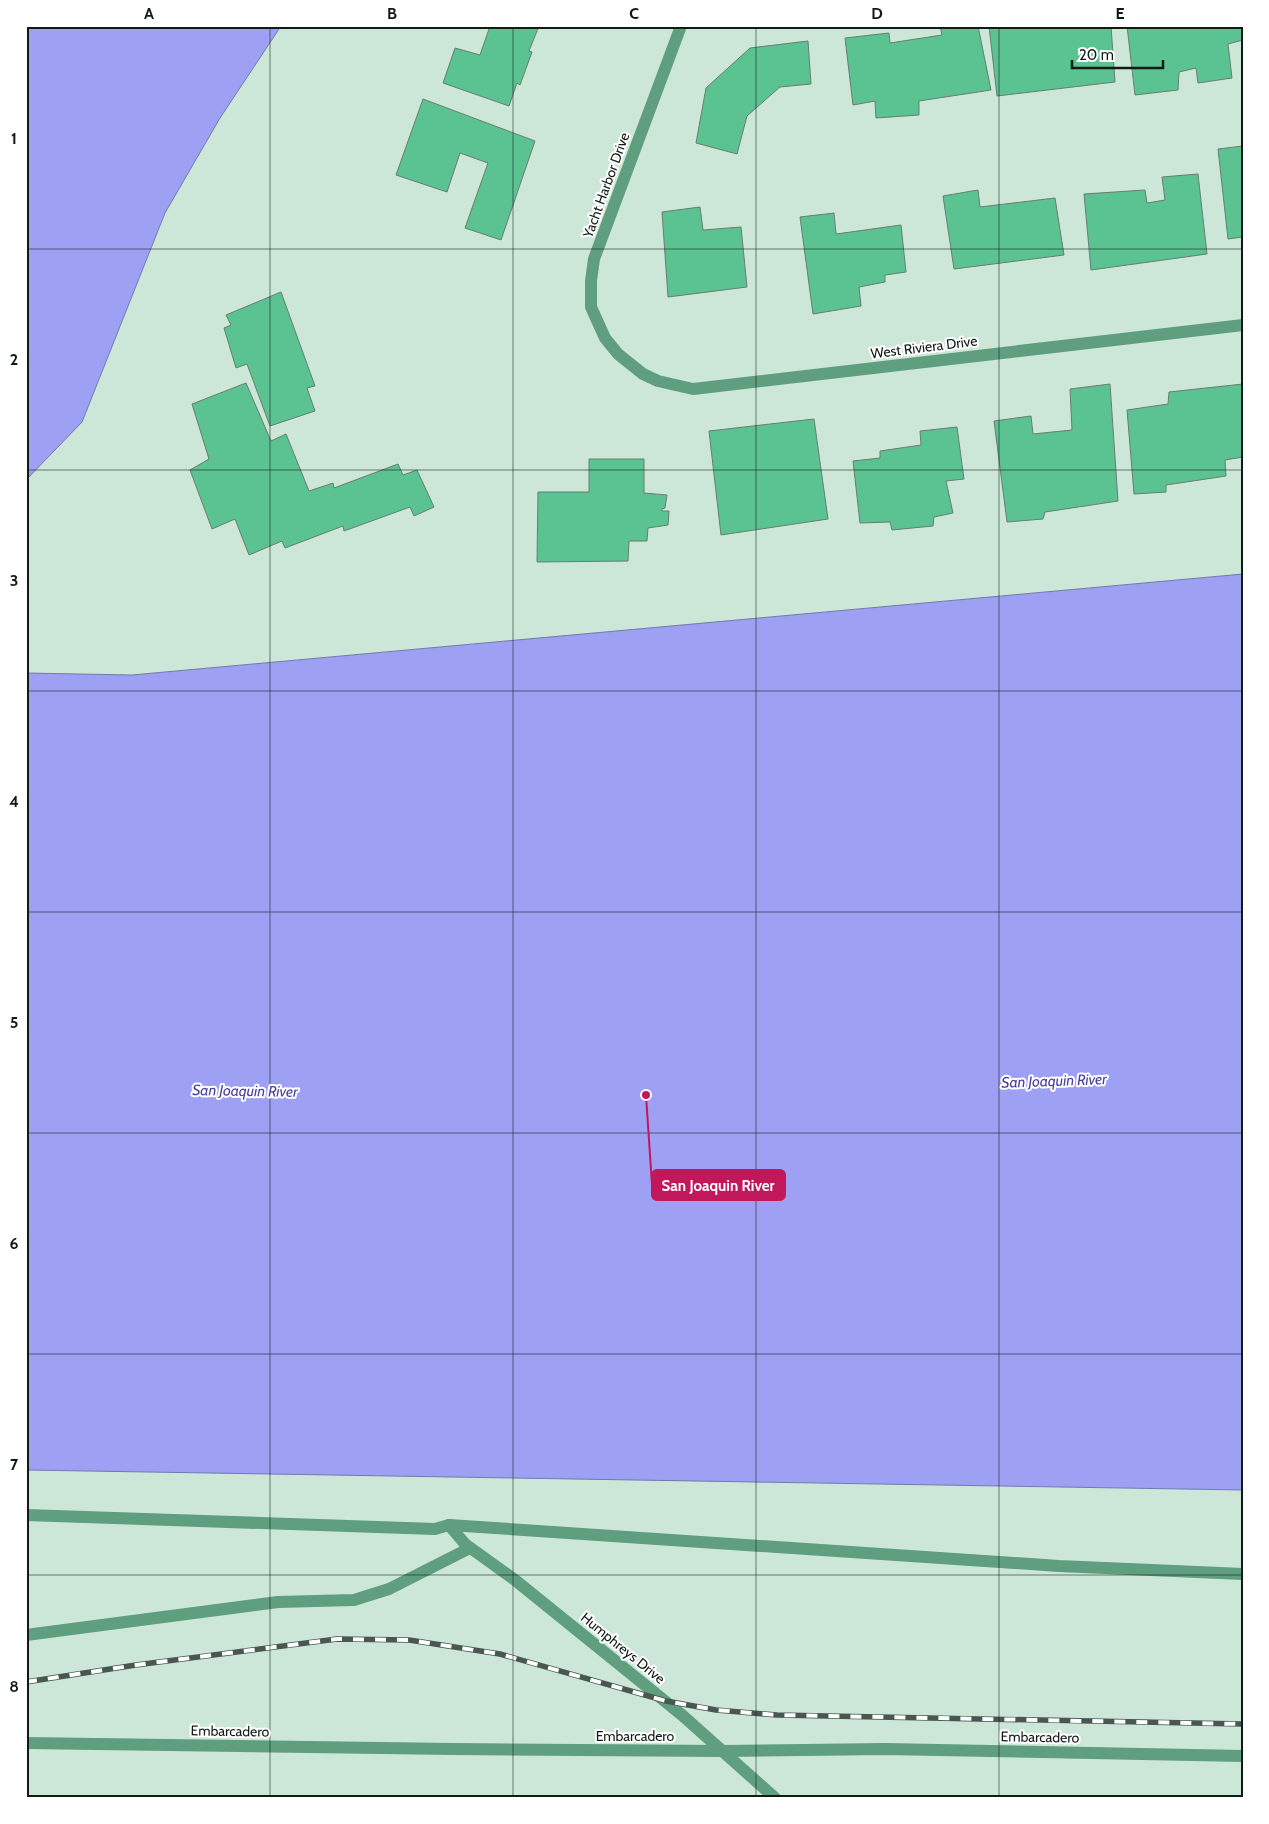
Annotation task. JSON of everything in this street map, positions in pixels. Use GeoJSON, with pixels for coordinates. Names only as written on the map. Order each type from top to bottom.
{"type":"FeatureCollection","features":[{"type":"Feature","properties":{"kind":"street","name":"Yacht Harbor Drive"},"geometry":{"type":"LineString","coordinates":[[618,354],[605,338],[592,307],[591,281],[594,259],[681,26]]}},
{"type":"Feature","properties":{"kind":"street","name":"West Riviera Drive"},"geometry":{"type":"LineString","coordinates":[[618,354],[643,374],[658,381],[693,390],[1243,325]]}},
{"type":"Feature","properties":{"kind":"street"},"geometry":{"type":"LineString","coordinates":[[26,1515],[435,1529],[449,1525],[1059,1566],[1243,1574]]}},
{"type":"Feature","properties":{"kind":"street","name":"Humphreys Drive"},"geometry":{"type":"LineString","coordinates":[[449,1525],[470,1548],[515,1580],[682,1714],[775,1798]]}},
{"type":"Feature","properties":{"kind":"street"},"geometry":{"type":"LineString","coordinates":[[26,1635],[278,1602],[354,1600],[389,1589],[470,1548]]}},
{"type":"Feature","properties":{"kind":"street","name":"Embarcadero"},"geometry":{"type":"LineString","coordinates":[[26,1742],[722,1752],[885,1749],[1243,1756]]}},
{"type":"Feature","properties":{"kind":"water"},"geometry":{"type":"Polygon","coordinates":[[[26,26],[281,26],[220,118],[165,213],[82,422],[26,480],[26,26]]]}},
{"type":"Feature","properties":{"kind":"water"},"geometry":{"type":"Polygon","coordinates":[[[1243,574],[1243,1490],[26,1470],[26,673],[132,675],[1243,574]]]}},
{"type":"Feature","properties":{"kind":"building"},"geometry":{"type":"Polygon","coordinates":[[[490,26],[539,26],[529,51],[532,52],[520,85],[517,83],[509,106],[443,83],[455,48],[480,55],[490,26]]]}},
{"type":"Feature","properties":{"kind":"building"},"geometry":{"type":"Polygon","coordinates":[[[940,26],[978,26],[991,90],[919,101],[919,115],[876,118],[875,101],[853,105],[845,38],[889,33],[890,43],[942,35],[940,26]]]}},
{"type":"Feature","properties":{"kind":"building"},"geometry":{"type":"Polygon","coordinates":[[[989,26],[1111,26],[1115,82],[997,96],[989,26]]]}},
{"type":"Feature","properties":{"kind":"building"},"geometry":{"type":"Polygon","coordinates":[[[1127,26],[1243,26],[1243,40],[1228,44],[1232,78],[1198,83],[1196,68],[1179,72],[1178,90],[1135,95],[1127,26]]]}},
{"type":"Feature","properties":{"kind":"building"},"geometry":{"type":"Polygon","coordinates":[[[808,41],[811,84],[780,87],[747,116],[737,154],[696,143],[706,88],[750,48],[808,41]]]}},
{"type":"Feature","properties":{"kind":"building"},"geometry":{"type":"Polygon","coordinates":[[[423,99],[535,141],[501,240],[465,228],[488,163],[460,153],[447,192],[396,175],[423,99]]]}},
{"type":"Feature","properties":{"kind":"building"},"geometry":{"type":"Polygon","coordinates":[[[1243,146],[1243,237],[1228,239],[1218,149],[1243,146]]]}},
{"type":"Feature","properties":{"kind":"building"},"geometry":{"type":"Polygon","coordinates":[[[1198,174],[1207,254],[1091,270],[1084,194],[1145,190],[1147,203],[1165,200],[1162,177],[1198,174]]]}},
{"type":"Feature","properties":{"kind":"building"},"geometry":{"type":"Polygon","coordinates":[[[978,190],[980,207],[1055,198],[1064,255],[954,269],[943,196],[978,190]]]}},
{"type":"Feature","properties":{"kind":"building"},"geometry":{"type":"Polygon","coordinates":[[[700,207],[703,230],[741,227],[747,287],[668,297],[662,212],[700,207]]]}},
{"type":"Feature","properties":{"kind":"building"},"geometry":{"type":"Polygon","coordinates":[[[834,213],[836,234],[901,225],[906,272],[885,275],[885,282],[859,287],[861,306],[813,314],[800,217],[834,213]]]}},
{"type":"Feature","properties":{"kind":"building"},"geometry":{"type":"Polygon","coordinates":[[[281,292],[315,386],[307,388],[315,411],[270,426],[247,364],[236,368],[224,328],[231,325],[226,315],[281,292]]]}},
{"type":"Feature","properties":{"kind":"building"},"geometry":{"type":"Polygon","coordinates":[[[246,383],[271,441],[286,434],[309,491],[333,483],[334,488],[398,464],[403,475],[417,470],[434,507],[414,516],[410,507],[344,531],[343,526],[285,548],[282,541],[249,555],[235,519],[212,529],[190,470],[209,459],[192,404],[246,383]]]}},
{"type":"Feature","properties":{"kind":"building"},"geometry":{"type":"Polygon","coordinates":[[[1110,384],[1118,501],[1045,512],[1043,519],[1007,522],[994,421],[1031,416],[1033,434],[1072,430],[1070,389],[1110,384]]]}},
{"type":"Feature","properties":{"kind":"building"},"geometry":{"type":"Polygon","coordinates":[[[1243,384],[1243,457],[1225,460],[1226,476],[1166,485],[1166,492],[1134,494],[1127,410],[1168,404],[1169,392],[1243,384]]]}},
{"type":"Feature","properties":{"kind":"building"},"geometry":{"type":"Polygon","coordinates":[[[814,419],[828,519],[721,535],[709,431],[814,419]]]}},
{"type":"Feature","properties":{"kind":"building"},"geometry":{"type":"Polygon","coordinates":[[[957,427],[964,479],[946,481],[953,513],[934,517],[933,526],[892,530],[890,522],[860,523],[853,461],[880,458],[880,451],[921,445],[920,431],[957,427]]]}},
{"type":"Feature","properties":{"kind":"building"},"geometry":{"type":"Polygon","coordinates":[[[589,459],[644,459],[644,493],[667,495],[665,508],[662,511],[669,511],[668,525],[648,528],[647,541],[629,541],[628,561],[537,562],[538,492],[589,492],[589,459]]]}},
{"type":"Feature","properties":{"kind":"railway"},"geometry":{"type":"LineString","coordinates":[[26,1682],[136,1665],[337,1639],[409,1640],[500,1654],[666,1701],[716,1710],[777,1715],[1243,1724]]}},
{"type":"Feature","properties":{"kind":"place","name":"San Joaquin River"},"geometry":{"type":"Point","coordinates":[646,1095]}}]}
